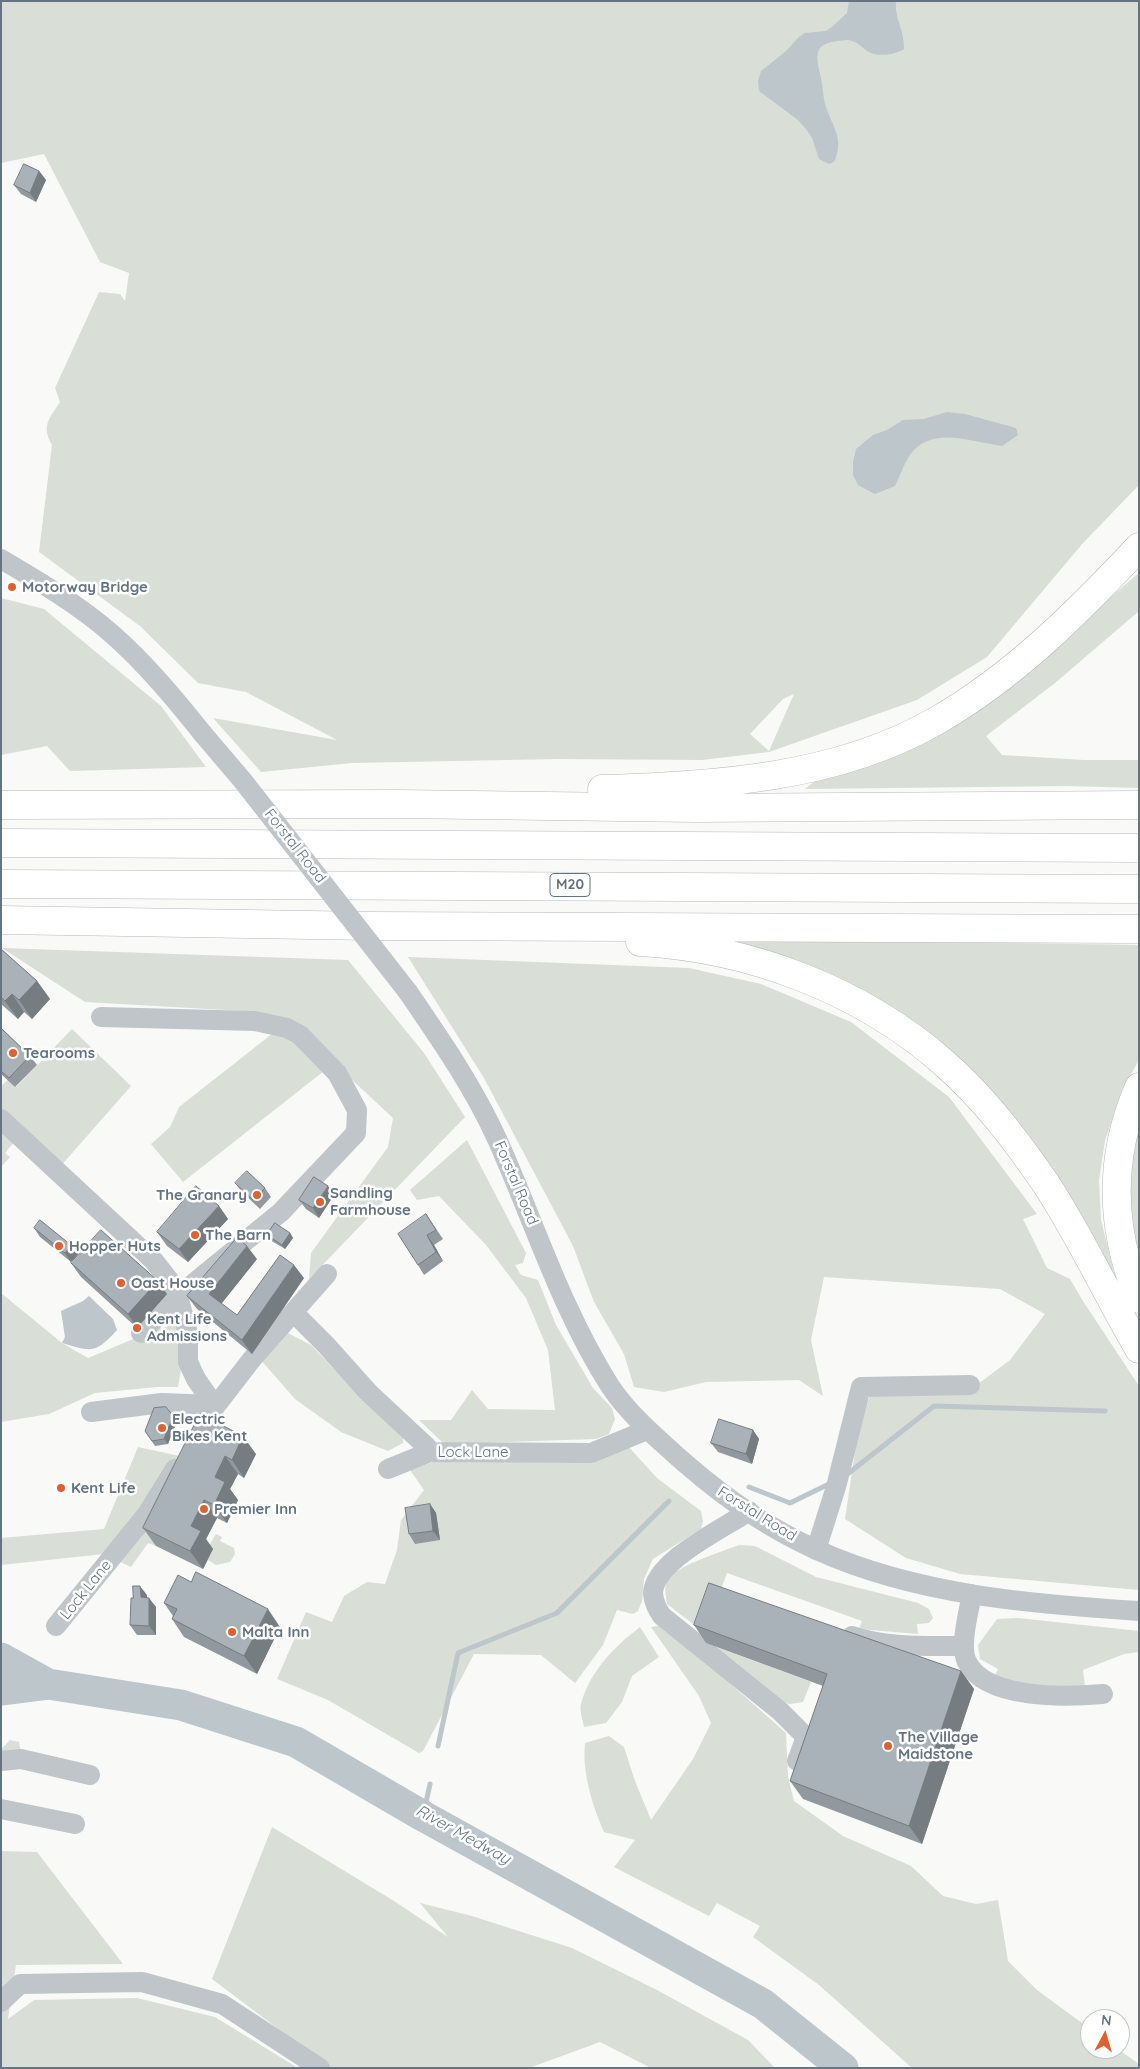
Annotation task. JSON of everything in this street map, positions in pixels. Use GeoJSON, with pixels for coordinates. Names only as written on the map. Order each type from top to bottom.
{"type":"FeatureCollection","features":[{"type":"Feature","properties":{"kind":"highway"},"geometry":{"type":"LineString","coordinates":[[398,804],[569,790],[711,784],[820,766],[868,751],[935,722],[1004,674],[1030,654],[1086,602],[1139,548]]}},
{"type":"Feature","properties":{"kind":"highway"},"geometry":{"type":"LineString","coordinates":[[1,805],[398,804],[696,808],[1139,805]]}},
{"type":"Feature","properties":{"kind":"highway"},"geometry":{"type":"LineString","coordinates":[[1,843],[1139,848]]}},
{"type":"Feature","properties":{"kind":"highway","name":"M20"},"geometry":{"type":"LineString","coordinates":[[1,884],[1139,889]]}},
{"type":"Feature","properties":{"kind":"highway"},"geometry":{"type":"LineString","coordinates":[[1,920],[371,926],[1139,929]]}},
{"type":"Feature","properties":{"kind":"highway"},"geometry":{"type":"LineString","coordinates":[[371,926],[520,937],[644,942],[686,947],[724,954],[805,978],[863,1005],[894,1024],[944,1062],[994,1113],[1017,1142],[1064,1214],[1139,1349]]}},
{"type":"Feature","properties":{"kind":"highway"},"geometry":{"type":"LineString","coordinates":[[1139,1087],[1120,1142],[1116,1193],[1118,1231],[1121,1246],[1129,1276],[1139,1299]]}},
{"type":"Feature","properties":{"kind":"street","name":"Forstal Road"},"geometry":{"type":"LineString","coordinates":[[1,559],[73,604],[112,634],[145,666],[244,781],[408,992],[469,1083],[485,1114],[511,1168],[549,1263],[606,1379],[647,1430],[705,1480],[749,1512],[816,1550],[891,1576],[972,1594],[1054,1604],[1139,1611]]}},
{"type":"Feature","properties":{"kind":"street"},"geometry":{"type":"LineString","coordinates":[[101,1017],[255,1021],[287,1028],[300,1035],[338,1073],[357,1110],[356,1133],[281,1212],[178,1296],[141,1333]]}},
{"type":"Feature","properties":{"kind":"street"},"geometry":{"type":"LineString","coordinates":[[1,1119],[154,1261],[172,1284],[178,1296],[188,1333],[188,1362],[196,1379],[214,1406]]}},
{"type":"Feature","properties":{"kind":"street"},"geometry":{"type":"LineString","coordinates":[[198,1431],[214,1406],[252,1359],[327,1274]]}},
{"type":"Feature","properties":{"kind":"street","name":"Lock Lane"},"geometry":{"type":"LineString","coordinates":[[294,1313],[326,1344],[368,1392],[428,1447],[430,1452],[591,1453],[647,1430]]}},
{"type":"Feature","properties":{"kind":"street"},"geometry":{"type":"LineString","coordinates":[[816,1550],[836,1487],[861,1387],[970,1385]]}},
{"type":"Feature","properties":{"kind":"street"},"geometry":{"type":"LineString","coordinates":[[91,1412],[162,1403],[214,1406]]}},
{"type":"Feature","properties":{"kind":"street"},"geometry":{"type":"LineString","coordinates":[[388,1468],[430,1452]]}},
{"type":"Feature","properties":{"kind":"street","name":"Lock Lane"},"geometry":{"type":"LineString","coordinates":[[56,1626],[147,1514],[183,1456]]}},
{"type":"Feature","properties":{"kind":"street"},"geometry":{"type":"LineString","coordinates":[[749,1512],[698,1543],[674,1561],[660,1575],[653,1593],[654,1601],[662,1616],[780,1711],[806,1737],[796,1765]]}},
{"type":"Feature","properties":{"kind":"street"},"geometry":{"type":"LineString","coordinates":[[972,1594],[964,1646],[966,1661],[978,1674],[999,1686],[1039,1695],[1058,1697],[1103,1694]]}},
{"type":"Feature","properties":{"kind":"street"},"geometry":{"type":"LineString","coordinates":[[837,1631],[866,1641],[889,1644],[964,1646]]}},
{"type":"Feature","properties":{"kind":"street"},"geometry":{"type":"LineString","coordinates":[[1,1761],[21,1759],[90,1775]]}},
{"type":"Feature","properties":{"kind":"street"},"geometry":{"type":"LineString","coordinates":[[1,1809],[75,1824]]}},
{"type":"Feature","properties":{"kind":"street"},"geometry":{"type":"LineString","coordinates":[[1,2002],[20,1984],[142,1982],[222,2004],[320,2068]]}},
{"type":"Feature","properties":{"kind":"shaded area"},"geometry":{"type":"Polygon","coordinates":[[[1,1],[1139,1],[1139,485],[1083,543],[987,657],[917,700],[769,752],[702,760],[557,759],[352,763],[261,772],[213,718],[337,740],[246,692],[198,683],[140,626],[39,552],[52,445],[47,428],[50,418],[60,402],[55,388],[99,292],[120,294],[125,301],[129,273],[100,262],[44,154],[1,163],[1,1]],[[794,694],[783,699],[750,734],[769,751],[794,694]]]}},
{"type":"Feature","properties":{"kind":"shaded area"},"geometry":{"type":"Polygon","coordinates":[[[849,1],[896,1],[904,49],[879,55],[869,52],[855,42],[846,40],[823,45],[819,49],[817,59],[824,101],[838,139],[837,154],[834,162],[829,164],[819,159],[812,138],[798,120],[759,91],[758,81],[761,71],[785,52],[799,37],[805,33],[826,31],[832,27],[847,13],[849,1]]]}},
{"type":"Feature","properties":{"kind":"shaded area"},"geometry":{"type":"Polygon","coordinates":[[[947,412],[965,414],[1016,428],[1018,435],[1002,446],[956,438],[933,439],[922,443],[913,451],[895,486],[875,494],[858,485],[853,475],[856,449],[873,435],[887,430],[903,420],[924,419],[947,412]]]}},
{"type":"Feature","properties":{"kind":"shaded area"},"geometry":{"type":"Polygon","coordinates":[[[1139,573],[1139,611],[1055,683],[986,736],[1002,755],[1084,760],[1139,760],[1139,788],[1069,786],[805,789],[816,780],[969,716],[1139,573]]]}},
{"type":"Feature","properties":{"kind":"shaded area"},"geometry":{"type":"Polygon","coordinates":[[[1,598],[44,609],[161,706],[206,767],[70,771],[47,746],[1,755],[1,598]]]}},
{"type":"Feature","properties":{"kind":"shaded area"},"geometry":{"type":"Polygon","coordinates":[[[703,938],[1139,945],[1139,1060],[1121,1092],[1105,1141],[1099,1180],[1101,1220],[1119,1294],[947,1050],[703,938]]]}},
{"type":"Feature","properties":{"kind":"shaded area"},"geometry":{"type":"Polygon","coordinates":[[[2,948],[348,960],[424,1053],[465,1117],[309,1279],[311,1253],[388,1147],[393,1118],[337,1066],[261,1012],[85,1002],[2,948]]]}},
{"type":"Feature","properties":{"kind":"shaded area"},"geometry":{"type":"Polygon","coordinates":[[[408,957],[689,968],[761,984],[851,1022],[949,1097],[1037,1214],[1023,1219],[1047,1268],[1070,1279],[1139,1386],[1139,1590],[960,1574],[906,1558],[845,1519],[858,1432],[871,1392],[970,1390],[1010,1360],[1045,1314],[1000,1289],[824,1277],[811,1340],[823,1396],[799,1380],[706,1382],[664,1392],[634,1387],[624,1354],[594,1302],[573,1246],[484,1078],[408,957]]]}},
{"type":"Feature","properties":{"kind":"shaded area"},"geometry":{"type":"Polygon","coordinates":[[[72,1029],[131,1086],[59,1168],[1,1118],[1,1086],[8,1080],[16,1087],[72,1029]]]}},
{"type":"Feature","properties":{"kind":"shaded area"},"geometry":{"type":"Polygon","coordinates":[[[277,1030],[299,1037],[324,1071],[183,1182],[151,1144],[170,1127],[179,1107],[277,1030]]]}},
{"type":"Feature","properties":{"kind":"shaded area"},"geometry":{"type":"Polygon","coordinates":[[[1139,1111],[1139,1274],[1124,1174],[1139,1111]]]}},
{"type":"Feature","properties":{"kind":"shaded area"},"geometry":{"type":"Polygon","coordinates":[[[1,1130],[15,1141],[5,1153],[10,1157],[1,1167],[1,1130]]]}},
{"type":"Feature","properties":{"kind":"shaded area"},"geometry":{"type":"Polygon","coordinates":[[[467,1140],[526,1253],[523,1263],[515,1265],[521,1275],[538,1280],[556,1325],[593,1388],[612,1408],[615,1419],[609,1434],[596,1439],[444,1444],[419,1420],[451,1420],[472,1390],[488,1409],[555,1410],[548,1350],[526,1298],[486,1245],[439,1196],[417,1200],[410,1190],[467,1140]]]}},
{"type":"Feature","properties":{"kind":"shaded area"},"geometry":{"type":"Polygon","coordinates":[[[1,1293],[62,1343],[88,1358],[150,1332],[178,1323],[185,1346],[178,1387],[157,1387],[95,1393],[49,1414],[1,1422],[1,1293]]]}},
{"type":"Feature","properties":{"kind":"shaded area"},"geometry":{"type":"Polygon","coordinates":[[[89,1296],[113,1319],[117,1330],[98,1347],[92,1349],[62,1343],[65,1337],[61,1311],[83,1301],[89,1296]]]}},
{"type":"Feature","properties":{"kind":"shaded area"},"geometry":{"type":"Polygon","coordinates":[[[286,1332],[311,1345],[367,1404],[403,1435],[403,1443],[388,1451],[341,1432],[295,1399],[260,1359],[286,1332]]]}},
{"type":"Feature","properties":{"kind":"shaded area"},"geometry":{"type":"Polygon","coordinates":[[[626,1444],[657,1478],[701,1511],[703,1521],[701,1529],[653,1559],[644,1579],[642,1601],[638,1611],[633,1614],[617,1610],[603,1645],[575,1683],[541,1655],[474,1654],[423,1751],[419,1753],[328,1700],[277,1679],[306,1612],[332,1622],[344,1596],[367,1582],[385,1584],[397,1550],[401,1520],[424,1490],[410,1470],[445,1458],[626,1444]]]}},
{"type":"Feature","properties":{"kind":"shaded area"},"geometry":{"type":"Polygon","coordinates":[[[138,1447],[198,1460],[156,1546],[148,1543],[131,1567],[104,1554],[1,1565],[1,1538],[104,1529],[138,1447]]]}},
{"type":"Feature","properties":{"kind":"shaded area"},"geometry":{"type":"Polygon","coordinates":[[[216,1534],[222,1537],[220,1541],[234,1548],[235,1554],[230,1562],[216,1565],[208,1560],[213,1549],[209,1546],[216,1534]]]}},
{"type":"Feature","properties":{"kind":"shaded area"},"geometry":{"type":"Polygon","coordinates":[[[739,1545],[755,1546],[816,1577],[918,1603],[929,1609],[933,1618],[929,1623],[917,1624],[918,1634],[859,1629],[862,1621],[727,1573],[718,1597],[709,1636],[667,1604],[665,1590],[667,1581],[678,1570],[688,1565],[739,1545]]]}},
{"type":"Feature","properties":{"kind":"shaded area"},"geometry":{"type":"Polygon","coordinates":[[[1018,1618],[1139,1631],[1139,1652],[1124,1654],[1083,1670],[1085,1686],[1049,1689],[1001,1679],[995,1675],[998,1669],[980,1659],[978,1645],[997,1619],[1018,1618]]]}},
{"type":"Feature","properties":{"kind":"shaded area"},"geometry":{"type":"Polygon","coordinates":[[[664,1625],[786,1733],[788,1777],[794,1801],[843,1836],[911,1866],[943,1896],[976,1904],[998,1900],[1008,1961],[1037,1990],[1080,2022],[1080,2059],[1130,2058],[1139,2064],[1139,2068],[912,2068],[819,1985],[753,1937],[760,1926],[717,1903],[709,1916],[614,1867],[635,1840],[604,1832],[589,1788],[584,1754],[585,1743],[609,1736],[624,1747],[651,1820],[693,1759],[711,1723],[699,1696],[651,1627],[664,1625]]]}},
{"type":"Feature","properties":{"kind":"shaded area"},"geometry":{"type":"Polygon","coordinates":[[[640,1627],[659,1657],[632,1676],[622,1702],[606,1723],[584,1727],[581,1706],[590,1681],[604,1660],[640,1627]]]}},
{"type":"Feature","properties":{"kind":"shaded area"},"geometry":{"type":"Polygon","coordinates":[[[706,1643],[811,1682],[803,1702],[790,1704],[777,1700],[706,1643]]]}},
{"type":"Feature","properties":{"kind":"shaded area"},"geometry":{"type":"Polygon","coordinates":[[[10,1740],[19,1742],[21,1753],[1,1757],[1,1749],[10,1740]]]}},
{"type":"Feature","properties":{"kind":"shaded area"},"geometry":{"type":"Polygon","coordinates":[[[272,1827],[394,1901],[448,1937],[420,1903],[472,1916],[572,1948],[657,1990],[748,2040],[775,2068],[651,2068],[600,2042],[529,2068],[330,2068],[212,1979],[272,1827]]]}},
{"type":"Feature","properties":{"kind":"shaded area"},"geometry":{"type":"Polygon","coordinates":[[[1,1851],[37,1852],[123,1964],[16,1965],[8,2019],[34,2000],[137,1998],[215,2017],[298,2068],[1,2068],[1,1851]]]}},
{"type":"Feature","properties":{"kind":"building"},"geometry":{"type":"Polygon","coordinates":[[[24,164],[39,171],[30,193],[14,185],[24,164]]]}},
{"type":"Feature","properties":{"kind":"building"},"geometry":{"type":"Polygon","coordinates":[[[1,949],[37,981],[19,1000],[12,994],[5,1001],[1,997],[1,949]]]}},
{"type":"Feature","properties":{"kind":"building","name":"Tearooms"},"geometry":{"type":"Polygon","coordinates":[[[1,1028],[30,1056],[9,1078],[1,1071],[1,1028]]]}},
{"type":"Feature","properties":{"kind":"building"},"geometry":{"type":"Polygon","coordinates":[[[247,1171],[265,1188],[253,1200],[235,1183],[247,1171]]]}},
{"type":"Feature","properties":{"kind":"building"},"geometry":{"type":"Polygon","coordinates":[[[314,1177],[328,1186],[313,1208],[299,1200],[314,1177]]]}},
{"type":"Feature","properties":{"kind":"building"},"geometry":{"type":"Polygon","coordinates":[[[196,1186],[219,1206],[179,1249],[157,1232],[196,1186]]]}},
{"type":"Feature","properties":{"kind":"building"},"geometry":{"type":"Polygon","coordinates":[[[426,1214],[436,1230],[427,1235],[436,1252],[418,1265],[398,1234],[426,1214]]]}},
{"type":"Feature","properties":{"kind":"building"},"geometry":{"type":"Polygon","coordinates":[[[40,1220],[71,1245],[65,1253],[34,1228],[40,1220]]]}},
{"type":"Feature","properties":{"kind":"building"},"geometry":{"type":"Polygon","coordinates":[[[275,1223],[290,1233],[282,1245],[267,1235],[275,1223]]]}},
{"type":"Feature","properties":{"kind":"building","name":"Oast House"},"geometry":{"type":"Polygon","coordinates":[[[101,1230],[158,1281],[128,1314],[71,1263],[101,1230]]]}},
{"type":"Feature","properties":{"kind":"building"},"geometry":{"type":"Polygon","coordinates":[[[237,1238],[247,1246],[209,1294],[237,1315],[280,1255],[294,1265],[242,1340],[187,1296],[237,1238]]]}},
{"type":"Feature","properties":{"kind":"building","name":"Electric Bikes Kent"},"geometry":{"type":"Polygon","coordinates":[[[166,1407],[173,1416],[164,1439],[152,1441],[145,1431],[154,1408],[166,1407]]]}},
{"type":"Feature","properties":{"kind":"building"},"geometry":{"type":"Polygon","coordinates":[[[200,1414],[243,1436],[232,1460],[225,1456],[215,1477],[225,1482],[214,1505],[204,1500],[191,1526],[201,1531],[190,1551],[143,1528],[200,1414]]]}},
{"type":"Feature","properties":{"kind":"building"},"geometry":{"type":"Polygon","coordinates":[[[719,1419],[753,1430],[746,1454],[711,1443],[719,1419]]]}},
{"type":"Feature","properties":{"kind":"building"},"geometry":{"type":"Polygon","coordinates":[[[430,1504],[433,1531],[409,1534],[405,1508],[430,1504]]]}},
{"type":"Feature","properties":{"kind":"building","name":"Malta Inn"},"geometry":{"type":"Polygon","coordinates":[[[196,1572],[268,1609],[244,1656],[172,1619],[177,1609],[164,1603],[178,1575],[191,1582],[196,1572]]]}},
{"type":"Feature","properties":{"kind":"building","name":"The Village Maidstone"},"geometry":{"type":"Polygon","coordinates":[[[709,1583],[961,1671],[909,1826],[790,1781],[827,1674],[694,1625],[709,1583]]]}},
{"type":"Feature","properties":{"kind":"building"},"geometry":{"type":"Polygon","coordinates":[[[133,1586],[140,1586],[141,1597],[149,1598],[149,1626],[130,1625],[133,1586]]]}},
{"type":"Feature","properties":{"kind":"waterway"},"geometry":{"type":"LineString","coordinates":[[845,1476],[934,1406],[1105,1411]]}},
{"type":"Feature","properties":{"kind":"waterway"},"geometry":{"type":"LineString","coordinates":[[749,1487],[790,1503],[831,1483]]}},
{"type":"Feature","properties":{"kind":"waterway"},"geometry":{"type":"LineString","coordinates":[[438,1746],[458,1653],[557,1613],[669,1501]]}},
{"type":"Feature","properties":{"kind":"waterway","name":"River Medway"},"geometry":{"type":"LineString","coordinates":[[1,1658],[48,1684]]}},
{"type":"Feature","properties":{"kind":"waterway","name":"River Medway"},"geometry":{"type":"LineString","coordinates":[[1,1690],[48,1684],[181,1705],[296,1742],[423,1816],[763,2004],[843,2068]]}},
{"type":"Feature","properties":{"kind":"waterway"},"geometry":{"type":"LineString","coordinates":[[423,1816],[430,1784]]}},
{"type":"Feature","properties":{"kind":"place","name":"Motorway Bridge"},"geometry":{"type":"Point","coordinates":[12,587]}},
{"type":"Feature","properties":{"kind":"place","name":"Tearooms"},"geometry":{"type":"Point","coordinates":[13,1053]}},
{"type":"Feature","properties":{"kind":"place","name":"The Granary"},"geometry":{"type":"Point","coordinates":[257,1195]}},
{"type":"Feature","properties":{"kind":"place","name":"Sandling Farmhouse"},"geometry":{"type":"Point","coordinates":[320,1202]}},
{"type":"Feature","properties":{"kind":"place","name":"The Barn"},"geometry":{"type":"Point","coordinates":[195,1235]}},
{"type":"Feature","properties":{"kind":"place","name":"Hopper Huts"},"geometry":{"type":"Point","coordinates":[59,1246]}},
{"type":"Feature","properties":{"kind":"place","name":"Oast House"},"geometry":{"type":"Point","coordinates":[121,1283]}},
{"type":"Feature","properties":{"kind":"place","name":"Kent Life Admissions"},"geometry":{"type":"Point","coordinates":[137,1328]}},
{"type":"Feature","properties":{"kind":"place","name":"Electric Bikes Kent"},"geometry":{"type":"Point","coordinates":[162,1428]}},
{"type":"Feature","properties":{"kind":"place","name":"Kent Life"},"geometry":{"type":"Point","coordinates":[61,1488]}},
{"type":"Feature","properties":{"kind":"place","name":"Premier Inn"},"geometry":{"type":"Point","coordinates":[204,1509]}},
{"type":"Feature","properties":{"kind":"place","name":"Malta Inn"},"geometry":{"type":"Point","coordinates":[232,1632]}},
{"type":"Feature","properties":{"kind":"place","name":"The Village Maidstone"},"geometry":{"type":"Point","coordinates":[888,1746]}}]}
